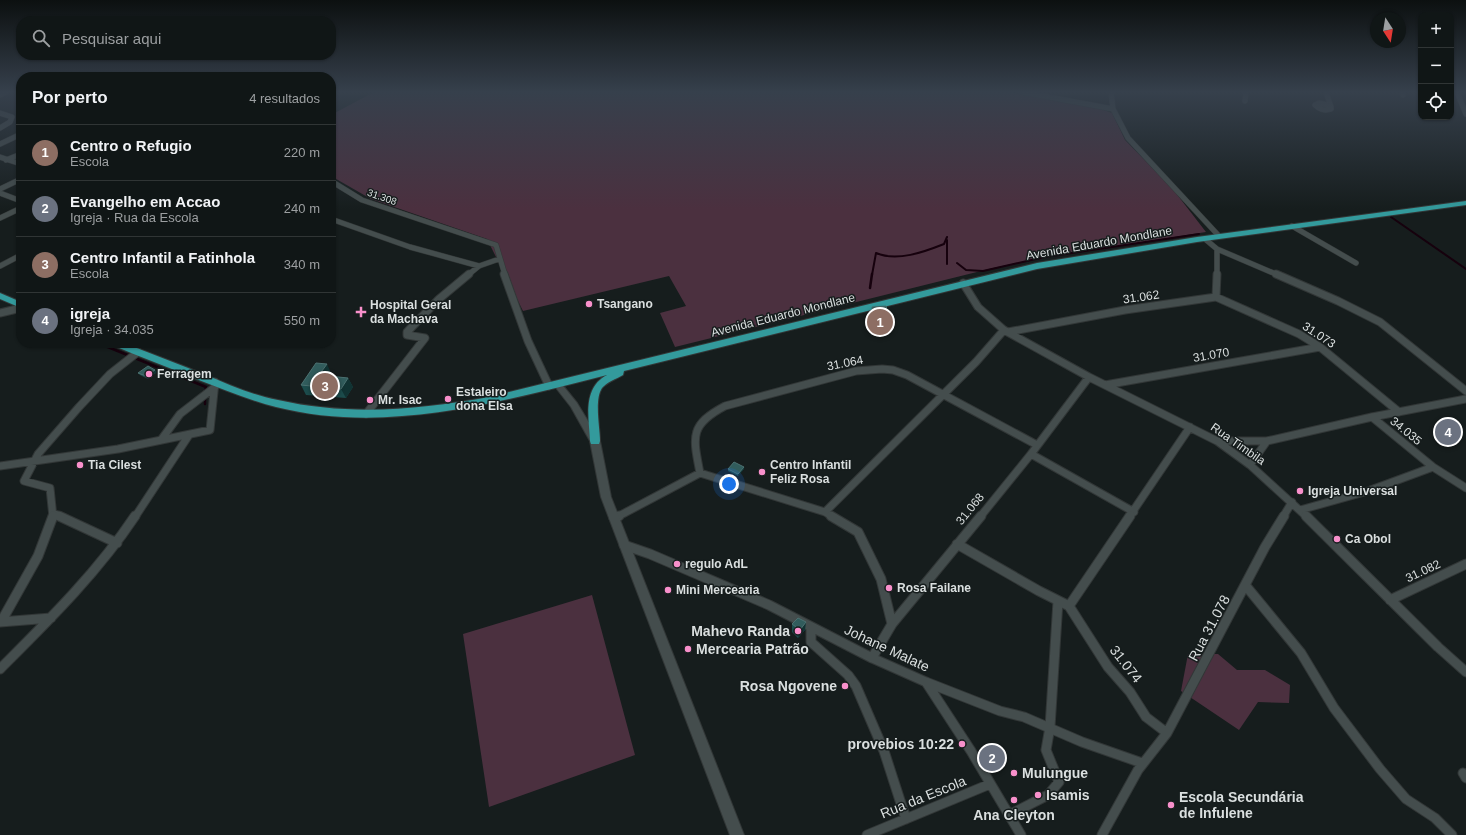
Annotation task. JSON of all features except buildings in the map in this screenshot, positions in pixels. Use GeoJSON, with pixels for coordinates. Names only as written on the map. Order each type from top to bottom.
{"type":"FeatureCollection","features":[{"type":"Feature","properties":{"kind":"main road","name":"Avenida Eduardo Mondlane"},"geometry":{"type":"LineString","coordinates":[[128,348],[215,385],[247,396],[278,404],[317,410],[366,414],[414,412],[460,407],[636,366],[756,334],[964,283],[1078,258],[1219,236],[1466,203]]}},
{"type":"Feature","properties":{"kind":"main road"},"geometry":{"type":"LineString","coordinates":[[0,296],[16,304]]}},
{"type":"Feature","properties":{"kind":"main road"},"geometry":{"type":"LineString","coordinates":[[595,441],[594,404],[596,390],[603,382],[611,377],[636,366]]}},
{"type":"Feature","properties":{"kind":"street"},"geometry":{"type":"LineString","coordinates":[[1124,131],[1128,138],[1219,236]]}},
{"type":"Feature","properties":{"kind":"street"},"geometry":{"type":"LineString","coordinates":[[0,144],[16,136]]}},
{"type":"Feature","properties":{"kind":"street"},"geometry":{"type":"LineString","coordinates":[[6,160],[16,156]]}},
{"type":"Feature","properties":{"kind":"street"},"geometry":{"type":"LineString","coordinates":[[0,157],[16,163]]}},
{"type":"Feature","properties":{"kind":"street"},"geometry":{"type":"LineString","coordinates":[[0,189],[16,181]]}},
{"type":"Feature","properties":{"kind":"street","name":"31.308"},"geometry":{"type":"LineString","coordinates":[[336,184],[362,200],[496,245],[499,260]]}},
{"type":"Feature","properties":{"kind":"street"},"geometry":{"type":"LineString","coordinates":[[0,193],[16,199]]}},
{"type":"Feature","properties":{"kind":"street"},"geometry":{"type":"LineString","coordinates":[[0,218],[16,210]]}},
{"type":"Feature","properties":{"kind":"street"},"geometry":{"type":"LineString","coordinates":[[336,221],[410,247],[479,266]]}},
{"type":"Feature","properties":{"kind":"street"},"geometry":{"type":"LineString","coordinates":[[1292,226],[1356,263]]}},
{"type":"Feature","properties":{"kind":"street"},"geometry":{"type":"LineString","coordinates":[[1205,239],[1217,249],[1338,301],[1380,322],[1466,391]]}},
{"type":"Feature","properties":{"kind":"street"},"geometry":{"type":"LineString","coordinates":[[1216,297],[1217,249]]}},
{"type":"Feature","properties":{"kind":"street"},"geometry":{"type":"LineString","coordinates":[[0,266],[16,258]]}},
{"type":"Feature","properties":{"kind":"street"},"geometry":{"type":"LineString","coordinates":[[366,414],[425,338],[407,335],[407,332],[439,298],[479,266],[499,260],[528,341],[553,385],[574,405],[595,441],[606,497],[737,835]]}},
{"type":"Feature","properties":{"kind":"street","name":"Rua Timbila"},"geometry":{"type":"LineString","coordinates":[[964,283],[978,307],[1006,331],[1089,377],[1217,441],[1250,465],[1292,502],[1390,600],[1466,672]]}},
{"type":"Feature","properties":{"kind":"street","name":"31.062"},"geometry":{"type":"LineString","coordinates":[[1006,331],[1117,311],[1216,297]]}},
{"type":"Feature","properties":{"kind":"street","name":"31.073"},"geometry":{"type":"LineString","coordinates":[[1216,297],[1299,334],[1320,347],[1399,412]]}},
{"type":"Feature","properties":{"kind":"street"},"geometry":{"type":"LineString","coordinates":[[0,313],[16,308]]}},
{"type":"Feature","properties":{"kind":"street"},"geometry":{"type":"LineString","coordinates":[[825,512],[1006,331]]}},
{"type":"Feature","properties":{"kind":"street","name":"31.070"},"geometry":{"type":"LineString","coordinates":[[1105,385],[1320,347]]}},
{"type":"Feature","properties":{"kind":"street"},"geometry":{"type":"LineString","coordinates":[[0,622],[35,561],[49,529],[53,513],[50,488],[24,481],[34,460],[110,374],[138,352]]}},
{"type":"Feature","properties":{"kind":"street","name":"31.064"},"geometry":{"type":"LineString","coordinates":[[700,474],[695,444],[696,432],[702,420],[712,412],[725,406],[828,378],[868,370],[893,370],[1037,445]]}},
{"type":"Feature","properties":{"kind":"street","name":"31.068"},"geometry":{"type":"LineString","coordinates":[[872,658],[892,624],[1031,454],[1089,377]]}},
{"type":"Feature","properties":{"kind":"street"},"geometry":{"type":"LineString","coordinates":[[0,466],[34,460],[94,453],[210,430],[215,385]]}},
{"type":"Feature","properties":{"kind":"street"},"geometry":{"type":"LineString","coordinates":[[161,440],[180,414],[215,385]]}},
{"type":"Feature","properties":{"kind":"street"},"geometry":{"type":"LineString","coordinates":[[1217,441],[1267,441],[1372,417],[1466,398]]}},
{"type":"Feature","properties":{"kind":"street","name":"34.035"},"geometry":{"type":"LineString","coordinates":[[1372,417],[1433,467],[1466,488]]}},
{"type":"Feature","properties":{"kind":"street"},"geometry":{"type":"LineString","coordinates":[[957,544],[1069,606],[1134,512],[1190,427]]}},
{"type":"Feature","properties":{"kind":"street"},"geometry":{"type":"LineString","coordinates":[[0,669],[51,618],[117,543],[188,435]]}},
{"type":"Feature","properties":{"kind":"street"},"geometry":{"type":"LineString","coordinates":[[1250,465],[1267,441]]}},
{"type":"Feature","properties":{"kind":"street"},"geometry":{"type":"LineString","coordinates":[[1031,454],[1134,512]]}},
{"type":"Feature","properties":{"kind":"street"},"geometry":{"type":"LineString","coordinates":[[1300,510],[1392,484],[1433,467]]}},
{"type":"Feature","properties":{"kind":"street"},"geometry":{"type":"LineString","coordinates":[[614,518],[700,474],[825,512],[858,532],[881,579],[892,624]]}},
{"type":"Feature","properties":{"kind":"street","name":"Rua 31.078"},"geometry":{"type":"LineString","coordinates":[[1102,835],[1142,763],[1167,732],[1246,586],[1265,547],[1292,502]]}},
{"type":"Feature","properties":{"kind":"street"},"geometry":{"type":"LineString","coordinates":[[53,513],[117,543]]}},
{"type":"Feature","properties":{"kind":"street","name":"Johane Malate"},"geometry":{"type":"LineString","coordinates":[[624,545],[650,554],[764,603],[872,658],[926,682],[1000,711],[1024,717],[1082,742],[1142,763]]}},
{"type":"Feature","properties":{"kind":"street","name":"31.082"},"geometry":{"type":"LineString","coordinates":[[1390,600],[1466,564]]}},
{"type":"Feature","properties":{"kind":"street"},"geometry":{"type":"LineString","coordinates":[[1246,586],[1301,653],[1334,708],[1380,769],[1406,799],[1435,818],[1452,835]]}},
{"type":"Feature","properties":{"kind":"street"},"geometry":{"type":"LineString","coordinates":[[1009,815],[1048,795],[1059,782],[1046,750],[1050,727],[1058,601]]}},
{"type":"Feature","properties":{"kind":"street","name":"31.074"},"geometry":{"type":"LineString","coordinates":[[1069,606],[1108,667],[1130,692],[1146,717],[1156,726],[1167,732]]}},
{"type":"Feature","properties":{"kind":"street"},"geometry":{"type":"LineString","coordinates":[[0,622],[51,618]]}},
{"type":"Feature","properties":{"kind":"street"},"geometry":{"type":"LineString","coordinates":[[811,628],[812,642],[848,676],[856,686],[884,751],[906,819]]}},
{"type":"Feature","properties":{"kind":"street"},"geometry":{"type":"LineString","coordinates":[[926,682],[1021,835]]}},
{"type":"Feature","properties":{"kind":"street","name":"Rua da Escola"},"geometry":{"type":"LineString","coordinates":[[867,835],[990,784]]}},
{"type":"Feature","properties":{"kind":"shaded area"},"geometry":{"type":"Polygon","coordinates":[[[336,131],[1121,131],[1125,140],[1172,188],[1206,232],[1046,257],[993,268],[675,347],[660,313],[686,306],[669,276],[523,311],[487,239],[371,199],[336,179],[336,131]]]}},
{"type":"Feature","properties":{"kind":"shaded area"},"geometry":{"type":"Polygon","coordinates":[[[592,595],[635,755],[489,807],[463,634],[592,595]]]}},
{"type":"Feature","properties":{"kind":"shaded area"},"geometry":{"type":"Polygon","coordinates":[[[1188,654],[1218,654],[1237,670],[1265,670],[1290,685],[1289,703],[1258,702],[1239,730],[1181,691],[1188,654]]]}},
{"type":"Feature","properties":{"kind":"waterway"},"geometry":{"type":"LineString","coordinates":[[1391,217],[1466,269]]}},
{"type":"Feature","properties":{"kind":"waterway"},"geometry":{"type":"LineString","coordinates":[[957,263],[966,270],[983,271],[1045,257],[1199,234]]}},
{"type":"Feature","properties":{"kind":"waterway"},"geometry":{"type":"LineString","coordinates":[[872,275],[876,253],[893,257],[910,255],[944,244],[947,237]]}},
{"type":"Feature","properties":{"kind":"waterway"},"geometry":{"type":"LineString","coordinates":[[947,240],[947,264]]}},
{"type":"Feature","properties":{"kind":"waterway"},"geometry":{"type":"LineString","coordinates":[[870,288],[872,274]]}},
{"type":"Feature","properties":{"kind":"waterway"},"geometry":{"type":"LineString","coordinates":[[110,348],[206,387],[205,392]]}},
{"type":"Feature","properties":{"kind":"waterway"},"geometry":{"type":"LineString","coordinates":[[205,397],[205,404]]}},
{"type":"Feature","properties":{"kind":"place","name":"Tsangano"},"geometry":{"type":"Point","coordinates":[589,304]}},
{"type":"Feature","properties":{"kind":"place","name":"Hospital Geral da Machava"},"geometry":{"type":"Point","coordinates":[361,312]}},
{"type":"Feature","properties":{"kind":"place","name":"Centro o Refugio"},"geometry":{"type":"Point","coordinates":[880,322]}},
{"type":"Feature","properties":{"kind":"place","name":"Ferragem"},"geometry":{"type":"Point","coordinates":[149,374]}},
{"type":"Feature","properties":{"kind":"place","name":"Centro Infantil a Fatinhola"},"geometry":{"type":"Point","coordinates":[325,386]}},
{"type":"Feature","properties":{"kind":"place","name":"Estaleiro dona Elsa"},"geometry":{"type":"Point","coordinates":[448,399]}},
{"type":"Feature","properties":{"kind":"place","name":"Mr. Isac"},"geometry":{"type":"Point","coordinates":[370,400]}},
{"type":"Feature","properties":{"kind":"place","name":"igreja"},"geometry":{"type":"Point","coordinates":[1448,432]}},
{"type":"Feature","properties":{"kind":"place","name":"Tia Cilest"},"geometry":{"type":"Point","coordinates":[80,465]}},
{"type":"Feature","properties":{"kind":"place","name":"Centro Infantil Feliz Rosa"},"geometry":{"type":"Point","coordinates":[762,472]}},
{"type":"Feature","properties":{"kind":"place","name":"Igreja Universal"},"geometry":{"type":"Point","coordinates":[1300,491]}},
{"type":"Feature","properties":{"kind":"place","name":"Ca Obol"},"geometry":{"type":"Point","coordinates":[1337,539]}},
{"type":"Feature","properties":{"kind":"place","name":"regulo AdL"},"geometry":{"type":"Point","coordinates":[677,564]}},
{"type":"Feature","properties":{"kind":"place","name":"Rosa Failane"},"geometry":{"type":"Point","coordinates":[889,588]}},
{"type":"Feature","properties":{"kind":"place","name":"Mini Mercearia"},"geometry":{"type":"Point","coordinates":[668,590]}},
{"type":"Feature","properties":{"kind":"place","name":"Mahevo Randa"},"geometry":{"type":"Point","coordinates":[798,631]}},
{"type":"Feature","properties":{"kind":"place","name":"Mercearia Patrão"},"geometry":{"type":"Point","coordinates":[688,649]}},
{"type":"Feature","properties":{"kind":"place","name":"Rosa Ngovene"},"geometry":{"type":"Point","coordinates":[845,686]}},
{"type":"Feature","properties":{"kind":"place","name":"provebios 10:22"},"geometry":{"type":"Point","coordinates":[962,744]}},
{"type":"Feature","properties":{"kind":"place","name":"Evangelho em Accao"},"geometry":{"type":"Point","coordinates":[992,758]}},
{"type":"Feature","properties":{"kind":"place","name":"Mulungue"},"geometry":{"type":"Point","coordinates":[1014,773]}},
{"type":"Feature","properties":{"kind":"place","name":"Isamis"},"geometry":{"type":"Point","coordinates":[1038,795]}},
{"type":"Feature","properties":{"kind":"place","name":"Ana Cleyton"},"geometry":{"type":"Point","coordinates":[1014,800]}},
{"type":"Feature","properties":{"kind":"place","name":"Escola Secundária de Infulene"},"geometry":{"type":"Point","coordinates":[1171,805]}}]}
